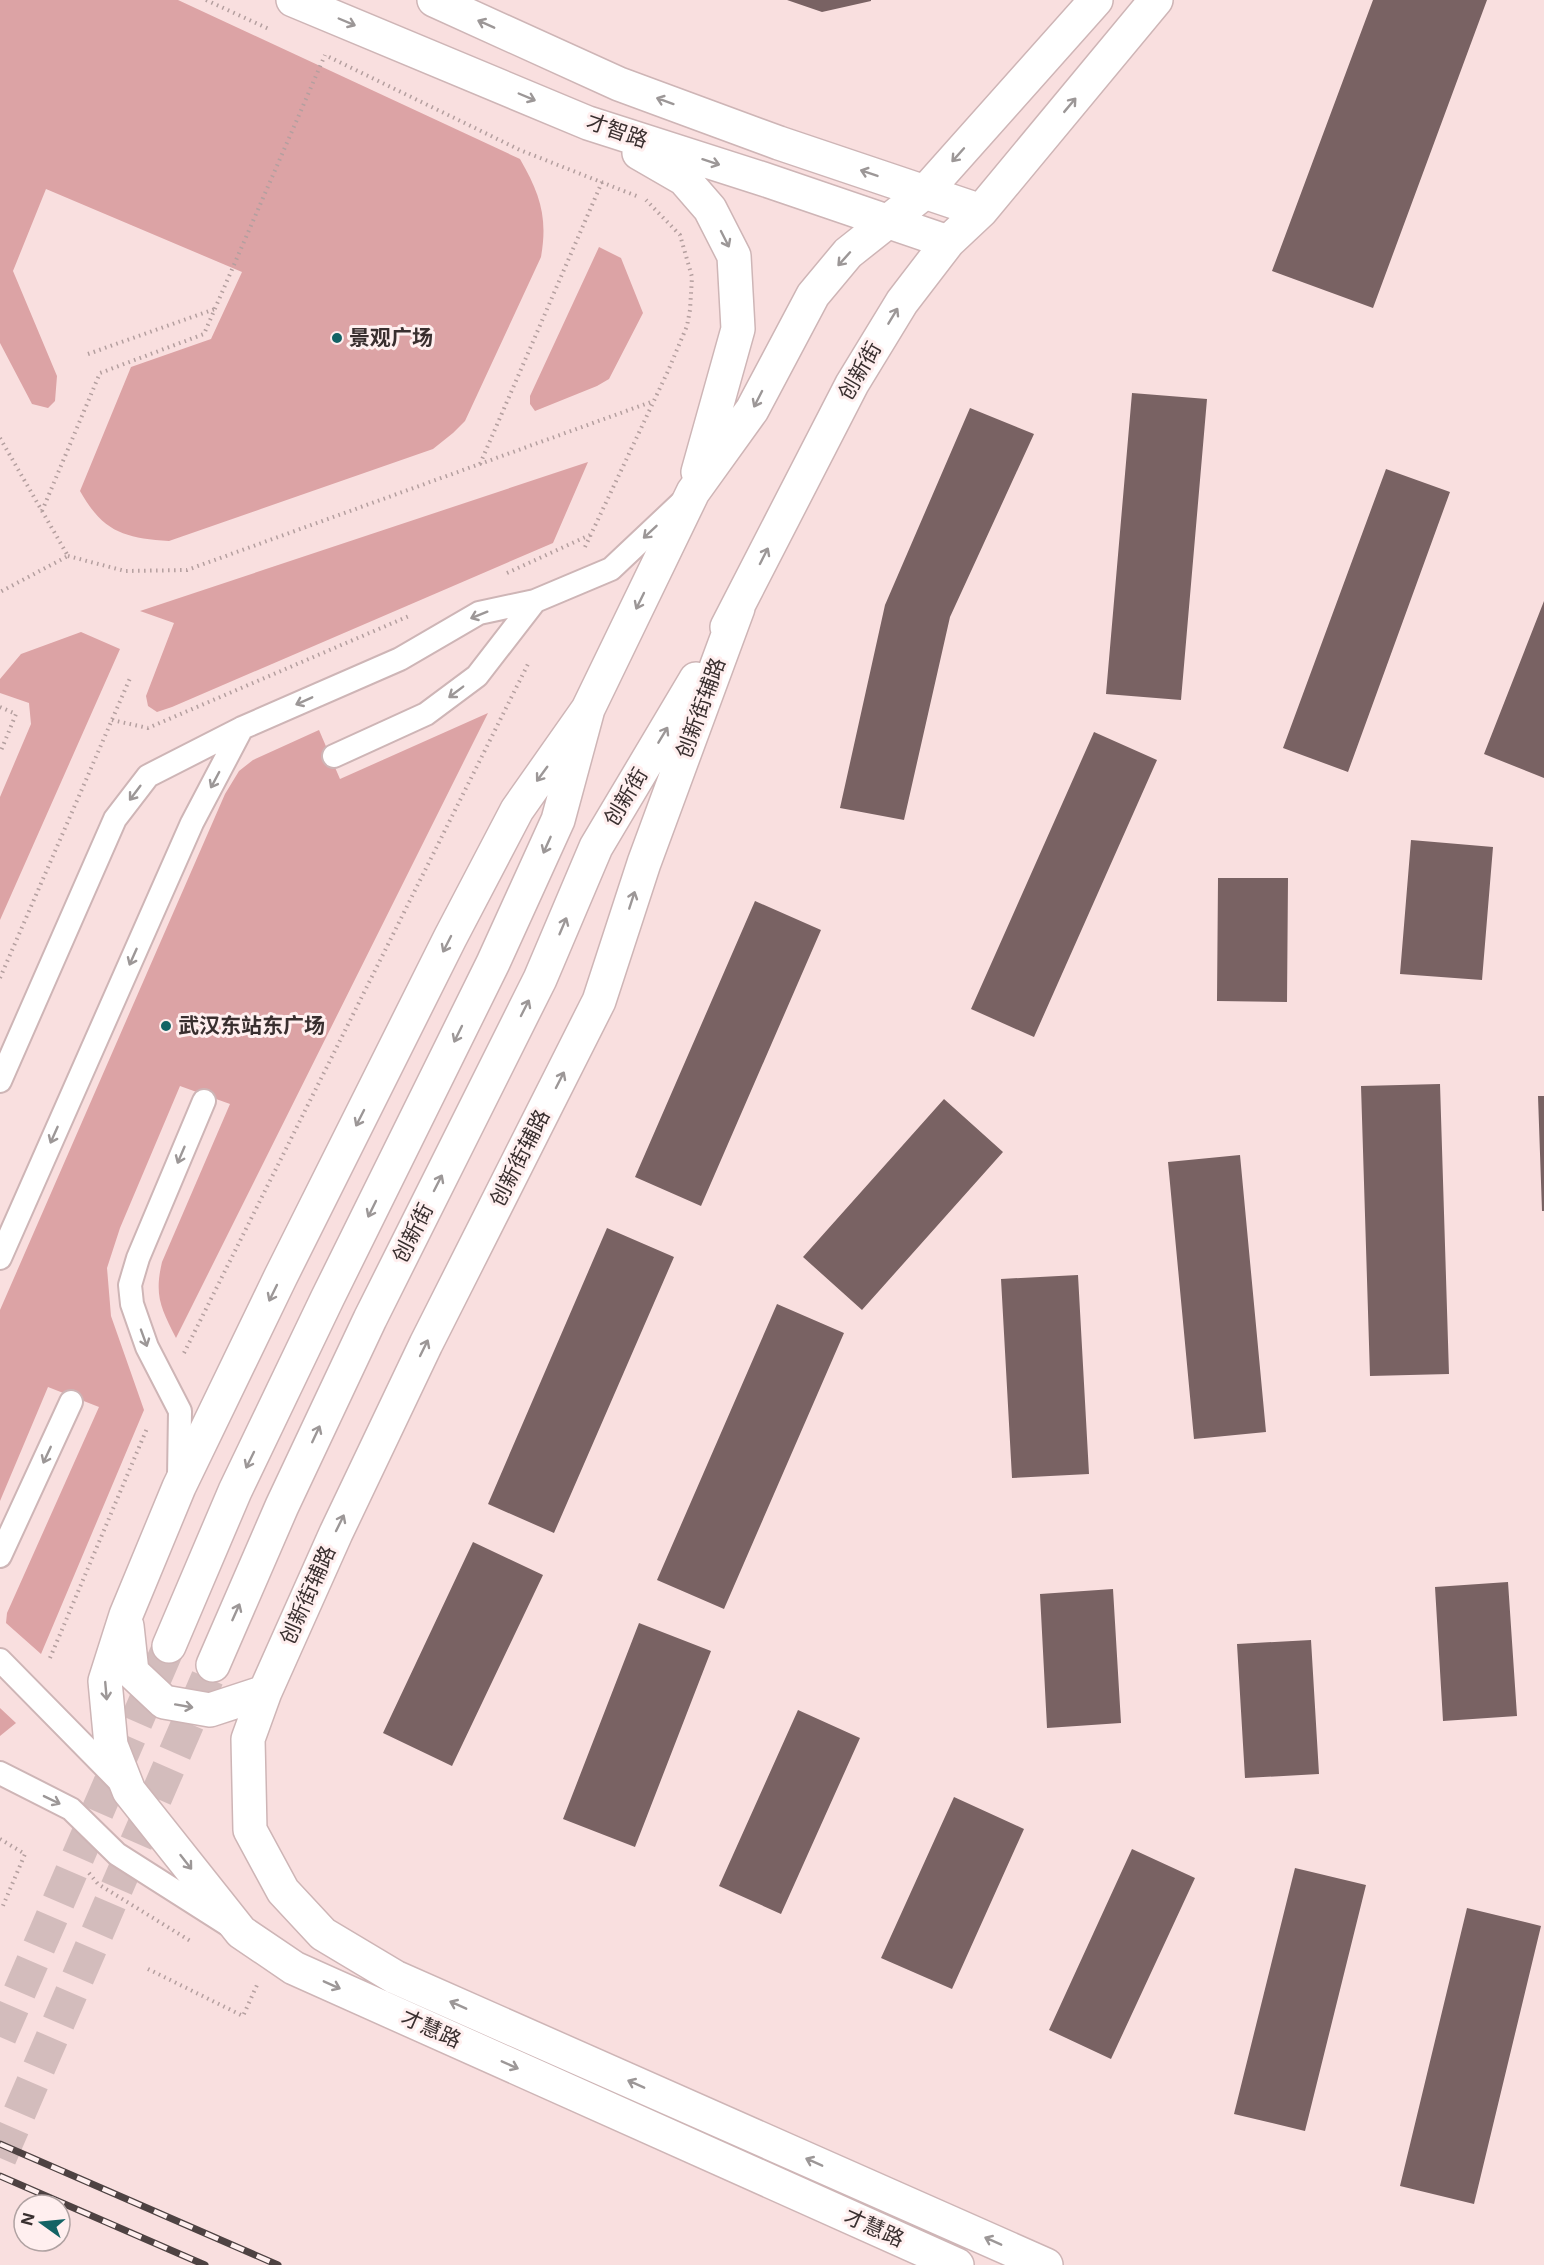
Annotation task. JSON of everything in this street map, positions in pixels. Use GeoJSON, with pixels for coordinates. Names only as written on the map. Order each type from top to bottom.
{"type":"FeatureCollection","features":[{"type":"Feature","properties":{"kind":"street","name":"才智路"},"geometry":{"type":"LineString","coordinates":[[293,0],[588,123],[948,242]]}},
{"type":"Feature","properties":{"kind":"street"},"geometry":{"type":"LineString","coordinates":[[434,0],[619,84],[779,143],[981,211]]}},
{"type":"Feature","properties":{"kind":"street"},"geometry":{"type":"LineString","coordinates":[[265,1692],[210,1710],[164,1702],[132,1672],[126,1615],[179,1487],[280,1278],[445,948],[517,810],[588,709],[693,492],[752,410],[813,295],[848,253],[925,192],[1096,0]]}},
{"type":"Feature","properties":{"kind":"street","name":"创新街"},"geometry":{"type":"LineString","coordinates":[[213,1665],[282,1506],[370,1319],[540,979],[596,847],[738,608],[852,384],[902,302],[948,242],[981,211],[1156,0]]}},
{"type":"Feature","properties":{"kind":"street"},"geometry":{"type":"LineString","coordinates":[[588,123],[684,180],[710,209],[734,256],[738,329],[693,492]]}},
{"type":"Feature","properties":{"kind":"street","name":"创新街辅路"},"geometry":{"type":"LineString","coordinates":[[265,1692],[336,1533],[426,1344],[599,1001],[644,863],[738,608]]}},
{"type":"Feature","properties":{"kind":"street"},"geometry":{"type":"LineString","coordinates":[[169,1646],[235,1491],[332,1288],[494,963],[558,820],[588,709]]}},
{"type":"Feature","properties":{"kind":"street","name":"才慧路"},"geometry":{"type":"LineString","coordinates":[[126,1615],[105,1681],[111,1745],[129,1791],[241,1932],[294,1968],[957,2265]]}},
{"type":"Feature","properties":{"kind":"street","name":"才慧路"},"geometry":{"type":"LineString","coordinates":[[265,1692],[248,1739],[250,1830],[283,1891],[323,1934],[395,1977],[1046,2265]]}},
{"type":"Feature","properties":{"kind":"lane"},"geometry":{"type":"LineString","coordinates":[[0,1081],[115,819],[148,776],[242,728],[400,659],[479,613],[535,601],[611,569],[693,492]]}},
{"type":"Feature","properties":{"kind":"lane"},"geometry":{"type":"LineString","coordinates":[[334,756],[426,714],[477,676],[535,601]]}},
{"type":"Feature","properties":{"kind":"lane"},"geometry":{"type":"LineString","coordinates":[[0,1258],[192,823],[242,728]]}},
{"type":"Feature","properties":{"kind":"lane"},"geometry":{"type":"LineString","coordinates":[[179,1487],[180,1411],[147,1347],[132,1304],[130,1285],[138,1258],[204,1101]]}},
{"type":"Feature","properties":{"kind":"lane"},"geometry":{"type":"LineString","coordinates":[[0,1556],[72,1402]]}},
{"type":"Feature","properties":{"kind":"lane"},"geometry":{"type":"LineString","coordinates":[[0,1660],[129,1791]]}},
{"type":"Feature","properties":{"kind":"lane"},"geometry":{"type":"LineString","coordinates":[[0,1773],[71,1809],[117,1854],[241,1932]]}},
{"type":"Feature","properties":{"kind":"path"},"geometry":{"type":"LineString","coordinates":[[206,0],[281,35]]}},
{"type":"Feature","properties":{"kind":"path"},"geometry":{"type":"LineString","coordinates":[[42,511],[100,373],[204,334],[325,55],[520,150],[645,200],[680,235],[692,277],[687,326],[585,547]]}},
{"type":"Feature","properties":{"kind":"path"},"geometry":{"type":"LineString","coordinates":[[480,465],[602,182]]}},
{"type":"Feature","properties":{"kind":"path"},"geometry":{"type":"LineString","coordinates":[[88,354],[215,309]]}},
{"type":"Feature","properties":{"kind":"path"},"geometry":{"type":"LineString","coordinates":[[0,592],[68,556],[125,571],[187,570],[653,402]]}},
{"type":"Feature","properties":{"kind":"path"},"geometry":{"type":"LineString","coordinates":[[0,438],[68,556]]}},
{"type":"Feature","properties":{"kind":"path"},"geometry":{"type":"LineString","coordinates":[[497,577],[590,535]]}},
{"type":"Feature","properties":{"kind":"path"},"geometry":{"type":"LineString","coordinates":[[112,720],[148,728],[410,615]]}},
{"type":"Feature","properties":{"kind":"path"},"geometry":{"type":"LineString","coordinates":[[181,1359],[534,653]]}},
{"type":"Feature","properties":{"kind":"path"},"geometry":{"type":"LineString","coordinates":[[0,978],[131,676]]}},
{"type":"Feature","properties":{"kind":"path"},"geometry":{"type":"LineString","coordinates":[[0,707],[16,714],[0,753]]}},
{"type":"Feature","properties":{"kind":"path"},"geometry":{"type":"LineString","coordinates":[[51,1658],[149,1423]]}},
{"type":"Feature","properties":{"kind":"path"},"geometry":{"type":"LineString","coordinates":[[0,1839],[25,1854],[2,1908]]}},
{"type":"Feature","properties":{"kind":"path"},"geometry":{"type":"LineString","coordinates":[[148,1969],[243,2016],[258,1982]]}},
{"type":"Feature","properties":{"kind":"shaded area","name":"景观广场"},"geometry":{"type":"Polygon","coordinates":[[[0,0],[178,0],[520,159],[533,183],[541,206],[543,243],[541,257],[465,421],[433,449],[169,541],[127,535],[106,524],[97,516],[80,491],[131,367],[211,339],[242,272],[46,189],[13,271],[57,376],[55,401],[48,408],[32,404],[0,343],[0,0]]]}},
{"type":"Feature","properties":{"kind":"shaded area"},"geometry":{"type":"Polygon","coordinates":[[[599,247],[621,258],[643,313],[609,379],[535,411],[530,404],[530,396],[599,247]]]}},
{"type":"Feature","properties":{"kind":"shaded area"},"geometry":{"type":"Polygon","coordinates":[[[588,462],[553,543],[172,707],[157,712],[148,706],[146,696],[174,623],[140,611],[588,462]]]}},
{"type":"Feature","properties":{"kind":"shaded area"},"geometry":{"type":"Polygon","coordinates":[[[81,632],[120,649],[0,920],[0,797],[31,724],[29,703],[0,693],[0,679],[21,654],[81,632]]]}},
{"type":"Feature","properties":{"kind":"shaded area"},"geometry":{"type":"Polygon","coordinates":[[[488,713],[176,1338],[160,1302],[159,1284],[162,1262],[230,1104],[180,1086],[120,1228],[107,1268],[111,1316],[144,1410],[41,1654],[6,1623],[7,1613],[99,1407],[48,1387],[0,1501],[0,1310],[225,794],[239,771],[253,760],[319,730],[340,779],[488,713]]]}},
{"type":"Feature","properties":{"kind":"shaded area"},"geometry":{"type":"Polygon","coordinates":[[[0,1708],[16,1723],[0,1736],[0,1708]]]}},
{"type":"Feature","properties":{"kind":"building"},"geometry":{"type":"Polygon","coordinates":[[[787,0],[871,0],[871,1],[822,12],[787,0]]]}},
{"type":"Feature","properties":{"kind":"building"},"geometry":{"type":"Polygon","coordinates":[[[1373,0],[1487,0],[1373,308],[1272,271],[1373,0]]]}},
{"type":"Feature","properties":{"kind":"building"},"geometry":{"type":"Polygon","coordinates":[[[1132,393],[1207,399],[1181,700],[1106,694],[1132,393]]]}},
{"type":"Feature","properties":{"kind":"building"},"geometry":{"type":"Polygon","coordinates":[[[970,408],[1034,434],[950,617],[904,820],[840,808],[885,605],[970,408]]]}},
{"type":"Feature","properties":{"kind":"building"},"geometry":{"type":"Polygon","coordinates":[[[1386,469],[1450,492],[1348,772],[1283,748],[1386,469]]]}},
{"type":"Feature","properties":{"kind":"building"},"geometry":{"type":"Polygon","coordinates":[[[1544,601],[1544,778],[1484,754],[1544,601]]]}},
{"type":"Feature","properties":{"kind":"building"},"geometry":{"type":"Polygon","coordinates":[[[1094,732],[1157,760],[1034,1037],[971,1009],[1094,732]]]}},
{"type":"Feature","properties":{"kind":"building"},"geometry":{"type":"Polygon","coordinates":[[[1411,840],[1493,847],[1482,980],[1400,974],[1411,840]]]}},
{"type":"Feature","properties":{"kind":"building"},"geometry":{"type":"Polygon","coordinates":[[[1218,878],[1288,878],[1287,1002],[1217,1001],[1218,878]]]}},
{"type":"Feature","properties":{"kind":"building"},"geometry":{"type":"Polygon","coordinates":[[[755,901],[821,930],[701,1206],[635,1177],[755,901]]]}},
{"type":"Feature","properties":{"kind":"building"},"geometry":{"type":"Polygon","coordinates":[[[1440,1084],[1449,1374],[1370,1376],[1361,1086],[1440,1084]]]}},
{"type":"Feature","properties":{"kind":"building"},"geometry":{"type":"Polygon","coordinates":[[[1538,1096],[1544,1096],[1544,1211],[1542,1211],[1538,1096]]]}},
{"type":"Feature","properties":{"kind":"building"},"geometry":{"type":"Polygon","coordinates":[[[944,1099],[1003,1152],[862,1310],[803,1257],[944,1099]]]}},
{"type":"Feature","properties":{"kind":"building"},"geometry":{"type":"Polygon","coordinates":[[[1240,1155],[1266,1432],[1194,1439],[1168,1162],[1240,1155]]]}},
{"type":"Feature","properties":{"kind":"building"},"geometry":{"type":"Polygon","coordinates":[[[607,1228],[674,1257],[554,1533],[488,1504],[607,1228]]]}},
{"type":"Feature","properties":{"kind":"building"},"geometry":{"type":"Polygon","coordinates":[[[1078,1275],[1089,1474],[1012,1478],[1001,1279],[1078,1275]]]}},
{"type":"Feature","properties":{"kind":"building"},"geometry":{"type":"Polygon","coordinates":[[[777,1304],[844,1333],[724,1609],[657,1580],[777,1304]]]}},
{"type":"Feature","properties":{"kind":"building"},"geometry":{"type":"Polygon","coordinates":[[[473,1542],[543,1575],[452,1766],[383,1733],[473,1542]]]}},
{"type":"Feature","properties":{"kind":"building"},"geometry":{"type":"Polygon","coordinates":[[[1508,1582],[1517,1716],[1443,1721],[1435,1587],[1508,1582]]]}},
{"type":"Feature","properties":{"kind":"building"},"geometry":{"type":"Polygon","coordinates":[[[1113,1589],[1121,1723],[1047,1728],[1040,1594],[1113,1589]]]}},
{"type":"Feature","properties":{"kind":"building"},"geometry":{"type":"Polygon","coordinates":[[[639,1623],[711,1651],[635,1847],[563,1819],[639,1623]]]}},
{"type":"Feature","properties":{"kind":"building"},"geometry":{"type":"Polygon","coordinates":[[[1311,1640],[1319,1774],[1245,1778],[1237,1644],[1311,1640]]]}},
{"type":"Feature","properties":{"kind":"building"},"geometry":{"type":"Polygon","coordinates":[[[798,1710],[860,1738],[781,1914],[719,1886],[798,1710]]]}},
{"type":"Feature","properties":{"kind":"building"},"geometry":{"type":"Polygon","coordinates":[[[954,1797],[1024,1829],[952,1989],[881,1958],[954,1797]]]}},
{"type":"Feature","properties":{"kind":"building"},"geometry":{"type":"Polygon","coordinates":[[[1132,1849],[1195,1878],[1111,2059],[1049,2030],[1132,1849]]]}},
{"type":"Feature","properties":{"kind":"building"},"geometry":{"type":"Polygon","coordinates":[[[1295,1868],[1366,1885],[1305,2131],[1234,2114],[1295,1868]]]}},
{"type":"Feature","properties":{"kind":"building"},"geometry":{"type":"Polygon","coordinates":[[[1467,1908],[1541,1926],[1474,2204],[1400,2186],[1467,1908]]]}},
{"type":"Feature","properties":{"kind":"tunnel"},"geometry":{"type":"LineString","coordinates":[[0,2037],[169,1646]]}},
{"type":"Feature","properties":{"kind":"tunnel"},"geometry":{"type":"LineString","coordinates":[[0,2158],[213,1665]]}},
{"type":"Feature","properties":{"kind":"railway"},"geometry":{"type":"LineString","coordinates":[[0,2144],[278,2265]]}},
{"type":"Feature","properties":{"kind":"railway"},"geometry":{"type":"LineString","coordinates":[[0,2176],[205,2265]]}},
{"type":"Feature","properties":{"kind":"place","name":"景观广场"},"geometry":{"type":"Point","coordinates":[337,338]}},
{"type":"Feature","properties":{"kind":"place","name":"武汉东站东广场"},"geometry":{"type":"Point","coordinates":[166,1026]}}]}
